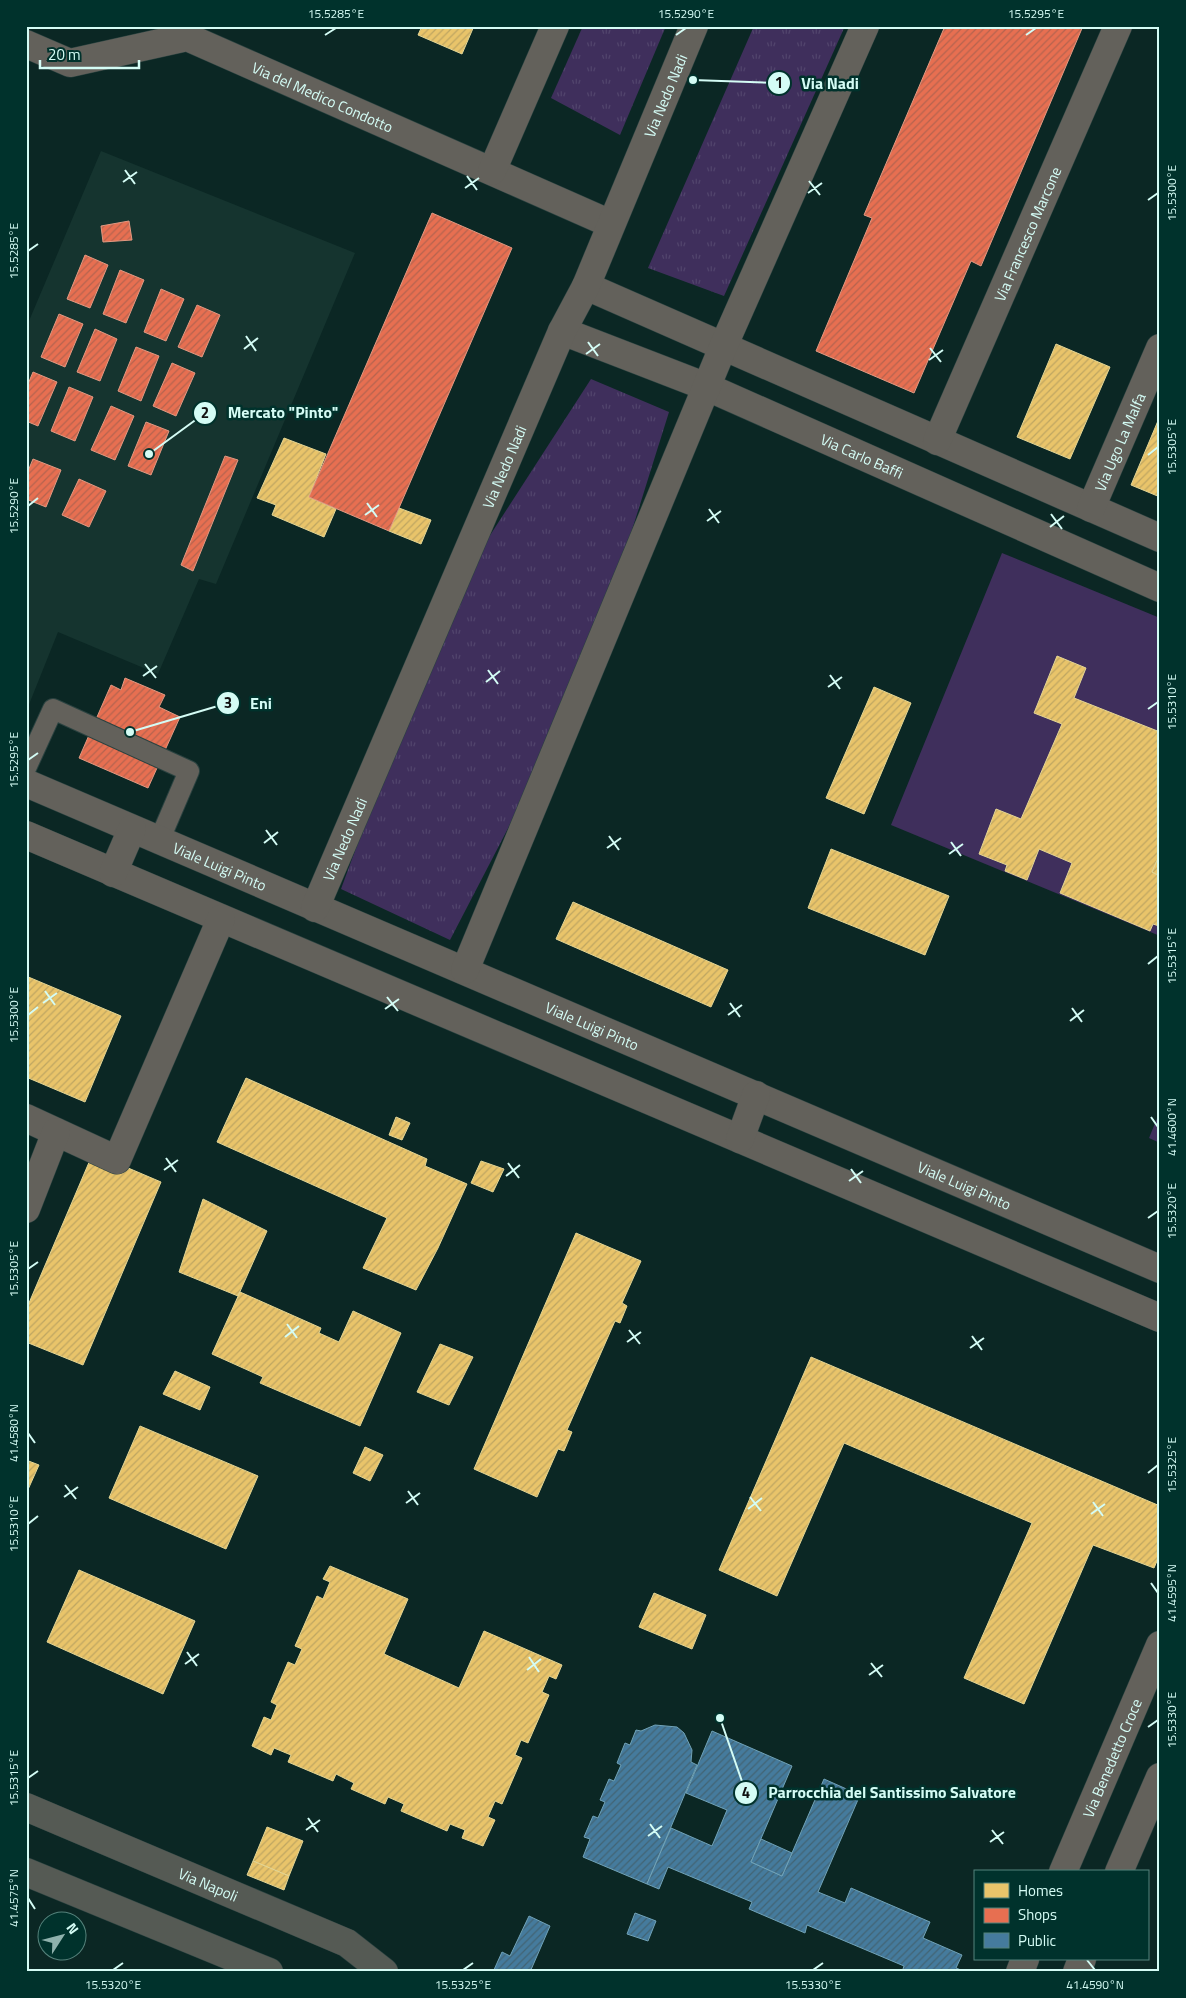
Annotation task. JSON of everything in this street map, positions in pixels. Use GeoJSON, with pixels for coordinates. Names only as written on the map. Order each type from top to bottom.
{"type":"FeatureCollection","features":[{"type":"Feature","properties":{"kind":"main road","name":"Via Napoli"},"geometry":{"type":"LineString","coordinates":[[26,1807],[346,1943],[384,1972]]}},
{"type":"Feature","properties":{"kind":"main road"},"geometry":{"type":"LineString","coordinates":[[26,1872],[269,1972]]}},
{"type":"Feature","properties":{"kind":"street"},"geometry":{"type":"LineString","coordinates":[[492,171],[555,26]]}},
{"type":"Feature","properties":{"kind":"street","name":"Via Nedo Nadi"},"geometry":{"type":"LineString","coordinates":[[315,908],[562,331],[586,286],[694,26]]}},
{"type":"Feature","properties":{"kind":"street"},"geometry":{"type":"LineString","coordinates":[[465,970],[706,387],[865,26]]}},
{"type":"Feature","properties":{"kind":"street","name":"Via Francesco Marcone"},"geometry":{"type":"LineString","coordinates":[[937,442],[1118,26]]}},
{"type":"Feature","properties":{"kind":"street","name":"Via del Medico Condotto"},"geometry":{"type":"LineString","coordinates":[[26,44],[70,63],[187,37],[611,224]]}},
{"type":"Feature","properties":{"kind":"street"},"geometry":{"type":"LineString","coordinates":[[586,286],[937,442],[1160,538]]}},
{"type":"Feature","properties":{"kind":"street","name":"Via Carlo Baffi"},"geometry":{"type":"LineString","coordinates":[[562,331],[706,387],[1160,588]]}},
{"type":"Feature","properties":{"kind":"street","name":"Via Ugo La Malfa"},"geometry":{"type":"LineString","coordinates":[[1091,508],[1160,348]]}},
{"type":"Feature","properties":{"kind":"street","name":"Viale Luigi Pinto"},"geometry":{"type":"LineString","coordinates":[[26,783],[1160,1269]]}},
{"type":"Feature","properties":{"kind":"street"},"geometry":{"type":"LineString","coordinates":[[113,873],[132,829]]}},
{"type":"Feature","properties":{"kind":"street"},"geometry":{"type":"LineString","coordinates":[[26,835],[1160,1318]]}},
{"type":"Feature","properties":{"kind":"street"},"geometry":{"type":"LineString","coordinates":[[26,1118],[117,1160],[221,919]]}},
{"type":"Feature","properties":{"kind":"street"},"geometry":{"type":"LineString","coordinates":[[740,1139],[756,1095]]}},
{"type":"Feature","properties":{"kind":"street"},"geometry":{"type":"LineString","coordinates":[[26,1209],[56,1132]]}},
{"type":"Feature","properties":{"kind":"street","name":"Via Benedetto Croce"},"geometry":{"type":"LineString","coordinates":[[1063,1870],[1160,1645]]}},
{"type":"Feature","properties":{"kind":"street"},"geometry":{"type":"LineString","coordinates":[[1121,1870],[1160,1777]]}},
{"type":"Feature","properties":{"kind":"street"},"geometry":{"type":"LineString","coordinates":[[1020,1972],[1025,1960]]}},
{"type":"Feature","properties":{"kind":"street"},"geometry":{"type":"LineString","coordinates":[[1077,1972],[1082,1960]]}},
{"type":"Feature","properties":{"kind":"lane"},"geometry":{"type":"LineString","coordinates":[[26,768],[53,709],[189,771],[159,840]]}},
{"type":"Feature","properties":{"kind":"shaded area"},"geometry":{"type":"Polygon","coordinates":[[[101,151],[355,253],[216,584],[199,579],[158,674],[58,632],[26,712],[26,328],[101,151]]]}},
{"type":"Feature","properties":{"kind":"green space"},"geometry":{"type":"Polygon","coordinates":[[[583,26],[666,26],[620,135],[551,98],[583,26]]]}},
{"type":"Feature","properties":{"kind":"green space"},"geometry":{"type":"Polygon","coordinates":[[[754,26],[845,26],[724,296],[648,268],[754,26]]]}},
{"type":"Feature","properties":{"kind":"green space"},"geometry":{"type":"Polygon","coordinates":[[[591,379],[669,412],[585,680],[450,940],[341,889],[445,605],[591,379]]]}},
{"type":"Feature","properties":{"kind":"green space"},"geometry":{"type":"Polygon","coordinates":[[[1002,553],[1160,618],[1160,936],[891,825],[1002,553]]]}},
{"type":"Feature","properties":{"kind":"green space"},"geometry":{"type":"Polygon","coordinates":[[[1160,1111],[1160,1143],[1149,1138],[1160,1111]]]}},
{"type":"Feature","properties":{"kind":"building: Homes"},"geometry":{"type":"Polygon","coordinates":[[[422,26],[474,26],[462,54],[418,35],[422,26]]]}},
{"type":"Feature","properties":{"kind":"building: Homes"},"geometry":{"type":"Polygon","coordinates":[[[1056,344],[1110,367],[1070,459],[1017,437],[1056,344]]]}},
{"type":"Feature","properties":{"kind":"building: Homes"},"geometry":{"type":"Polygon","coordinates":[[[1160,416],[1160,497],[1131,485],[1160,416]]]}},
{"type":"Feature","properties":{"kind":"building: Homes"},"geometry":{"type":"Polygon","coordinates":[[[284,438],[326,454],[309,497],[336,509],[324,537],[272,515],[276,505],[257,498],[284,438]]]}},
{"type":"Feature","properties":{"kind":"building: Homes"},"geometry":{"type":"Polygon","coordinates":[[[399,508],[431,520],[421,544],[389,531],[399,508]]]}},
{"type":"Feature","properties":{"kind":"building: Homes"},"geometry":{"type":"Polygon","coordinates":[[[1057,656],[1086,668],[1074,698],[1160,732],[1160,854],[1152,872],[1160,876],[1160,923],[1159,926],[1153,924],[1150,931],[1060,893],[1072,863],[1039,849],[1027,880],[1005,871],[1007,865],[979,854],[996,809],[1021,819],[1062,724],[1034,713],[1057,656]]]}},
{"type":"Feature","properties":{"kind":"building: Homes"},"geometry":{"type":"Polygon","coordinates":[[[874,687],[911,703],[864,814],[826,798],[874,687]]]}},
{"type":"Feature","properties":{"kind":"building: Homes"},"geometry":{"type":"Polygon","coordinates":[[[831,849],[949,896],[925,955],[808,908],[831,849]]]}},
{"type":"Feature","properties":{"kind":"building: Homes"},"geometry":{"type":"Polygon","coordinates":[[[1160,857],[1160,876],[1152,872],[1160,857]]]}},
{"type":"Feature","properties":{"kind":"building: Homes"},"geometry":{"type":"Polygon","coordinates":[[[573,902],[728,970],[711,1007],[556,939],[573,902]]]}},
{"type":"Feature","properties":{"kind":"building: Homes"},"geometry":{"type":"Polygon","coordinates":[[[26,976],[121,1016],[85,1102],[26,1077],[26,976]]]}},
{"type":"Feature","properties":{"kind":"building: Homes"},"geometry":{"type":"Polygon","coordinates":[[[246,1078],[427,1159],[425,1166],[467,1184],[438,1248],[416,1290],[363,1268],[387,1218],[217,1142],[246,1078]]]}},
{"type":"Feature","properties":{"kind":"building: Homes"},"geometry":{"type":"Polygon","coordinates":[[[396,1117],[410,1123],[402,1140],[389,1135],[396,1117]]]}},
{"type":"Feature","properties":{"kind":"building: Homes"},"geometry":{"type":"Polygon","coordinates":[[[93,1153],[161,1182],[83,1365],[26,1342],[26,1310],[93,1153]]]}},
{"type":"Feature","properties":{"kind":"building: Homes"},"geometry":{"type":"Polygon","coordinates":[[[481,1161],[504,1169],[493,1192],[471,1183],[481,1161]]]}},
{"type":"Feature","properties":{"kind":"building: Homes"},"geometry":{"type":"Polygon","coordinates":[[[203,1199],[267,1231],[238,1296],[179,1272],[203,1199]]]}},
{"type":"Feature","properties":{"kind":"building: Homes"},"geometry":{"type":"Polygon","coordinates":[[[576,1233],[641,1261],[622,1303],[627,1306],[620,1323],[615,1321],[567,1430],[572,1432],[564,1451],[558,1449],[537,1497],[474,1469],[576,1233]]]}},
{"type":"Feature","properties":{"kind":"building: Homes"},"geometry":{"type":"Polygon","coordinates":[[[240,1292],[321,1328],[319,1333],[339,1342],[353,1311],[401,1333],[360,1426],[260,1383],[263,1377],[212,1354],[240,1292]]]}},
{"type":"Feature","properties":{"kind":"building: Homes"},"geometry":{"type":"Polygon","coordinates":[[[440,1344],[473,1357],[449,1405],[417,1392],[440,1344]]]}},
{"type":"Feature","properties":{"kind":"building: Homes"},"geometry":{"type":"Polygon","coordinates":[[[811,1357],[1160,1506],[1160,1554],[1154,1568],[1093,1545],[1024,1704],[964,1678],[1032,1523],[844,1443],[777,1596],[719,1570],[811,1357]]]}},
{"type":"Feature","properties":{"kind":"building: Homes"},"geometry":{"type":"Polygon","coordinates":[[[175,1371],[210,1387],[200,1410],[163,1394],[175,1371]]]}},
{"type":"Feature","properties":{"kind":"building: Homes"},"geometry":{"type":"Polygon","coordinates":[[[140,1426],[258,1476],[226,1549],[109,1498],[140,1426]]]}},
{"type":"Feature","properties":{"kind":"building: Homes"},"geometry":{"type":"Polygon","coordinates":[[[365,1447],[383,1455],[370,1481],[353,1473],[365,1447]]]}},
{"type":"Feature","properties":{"kind":"building: Homes"},"geometry":{"type":"Polygon","coordinates":[[[26,1460],[39,1465],[26,1494],[26,1460]]]}},
{"type":"Feature","properties":{"kind":"building: Homes"},"geometry":{"type":"Polygon","coordinates":[[[330,1566],[408,1599],[384,1654],[459,1688],[484,1631],[562,1665],[556,1679],[549,1676],[542,1692],[549,1695],[528,1743],[521,1740],[515,1755],[522,1758],[502,1804],[495,1801],[488,1817],[495,1820],[483,1846],[462,1838],[465,1830],[450,1824],[447,1831],[401,1811],[404,1804],[388,1797],[385,1804],[351,1789],[354,1783],[336,1774],[333,1781],[288,1762],[291,1755],[274,1748],[271,1755],[252,1746],[264,1717],[271,1720],[277,1705],[271,1702],[288,1662],[295,1665],[302,1649],[295,1646],[317,1596],[323,1599],[330,1582],[323,1579],[330,1566]]]}},
{"type":"Feature","properties":{"kind":"building: Homes"},"geometry":{"type":"Polygon","coordinates":[[[79,1570],[195,1621],[163,1694],[47,1642],[79,1570]]]}},
{"type":"Feature","properties":{"kind":"building: Homes"},"geometry":{"type":"Polygon","coordinates":[[[654,1593],[706,1615],[692,1649],[639,1627],[654,1593]]]}},
{"type":"Feature","properties":{"kind":"building: Homes"},"geometry":{"type":"Polygon","coordinates":[[[267,1827],[303,1841],[289,1876],[253,1861],[267,1827]]]}},
{"type":"Feature","properties":{"kind":"building: Homes"},"geometry":{"type":"Polygon","coordinates":[[[253,1861],[289,1876],[284,1890],[247,1875],[253,1861]]]}},
{"type":"Feature","properties":{"kind":"building: Shops"},"geometry":{"type":"Polygon","coordinates":[[[945,26],[1083,26],[981,266],[971,261],[914,393],[816,351],[872,218],[864,215],[945,26]]]}},
{"type":"Feature","properties":{"kind":"building: Shops"},"geometry":{"type":"Polygon","coordinates":[[[432,213],[512,248],[389,531],[309,497],[432,213]]]}},
{"type":"Feature","properties":{"kind":"building: Shops"},"geometry":{"type":"Polygon","coordinates":[[[129,221],[132,240],[103,242],[101,226],[129,221]]]}},
{"type":"Feature","properties":{"kind":"building: Shops"},"geometry":{"type":"Polygon","coordinates":[[[85,255],[108,265],[90,308],[67,299],[85,255]]]}},
{"type":"Feature","properties":{"kind":"building: Shops"},"geometry":{"type":"Polygon","coordinates":[[[120,270],[144,280],[126,323],[103,314],[120,270]]]}},
{"type":"Feature","properties":{"kind":"building: Shops"},"geometry":{"type":"Polygon","coordinates":[[[161,289],[184,299],[166,341],[144,332],[161,289]]]}},
{"type":"Feature","properties":{"kind":"building: Shops"},"geometry":{"type":"Polygon","coordinates":[[[197,305],[220,315],[202,357],[178,347],[197,305]]]}},
{"type":"Feature","properties":{"kind":"building: Shops"},"geometry":{"type":"Polygon","coordinates":[[[59,314],[83,324],[65,367],[41,357],[59,314]]]}},
{"type":"Feature","properties":{"kind":"building: Shops"},"geometry":{"type":"Polygon","coordinates":[[[95,329],[117,339],[100,381],[77,372],[95,329]]]}},
{"type":"Feature","properties":{"kind":"building: Shops"},"geometry":{"type":"Polygon","coordinates":[[[136,347],[159,356],[141,401],[118,391],[136,347]]]}},
{"type":"Feature","properties":{"kind":"building: Shops"},"geometry":{"type":"Polygon","coordinates":[[[172,363],[195,373],[176,416],[153,406],[172,363]]]}},
{"type":"Feature","properties":{"kind":"building: Shops"},"geometry":{"type":"Polygon","coordinates":[[[33,372],[57,382],[38,426],[26,421],[26,389],[33,372]]]}},
{"type":"Feature","properties":{"kind":"building: Shops"},"geometry":{"type":"Polygon","coordinates":[[[69,387],[93,397],[75,441],[51,431],[69,387]]]}},
{"type":"Feature","properties":{"kind":"building: Shops"},"geometry":{"type":"Polygon","coordinates":[[[111,406],[134,416],[115,460],[91,450],[111,406]]]}},
{"type":"Feature","properties":{"kind":"building: Shops"},"geometry":{"type":"Polygon","coordinates":[[[146,422],[169,431],[151,475],[128,466],[146,422]]]}},
{"type":"Feature","properties":{"kind":"building: Shops"},"geometry":{"type":"Polygon","coordinates":[[[225,456],[238,460],[193,571],[181,565],[225,456]]]}},
{"type":"Feature","properties":{"kind":"building: Shops"},"geometry":{"type":"Polygon","coordinates":[[[33,459],[61,470],[46,507],[26,499],[26,476],[33,459]]]}},
{"type":"Feature","properties":{"kind":"building: Shops"},"geometry":{"type":"Polygon","coordinates":[[[79,479],[106,491],[89,527],[62,515],[79,479]]]}},
{"type":"Feature","properties":{"kind":"building: Shops"},"geometry":{"type":"Polygon","coordinates":[[[125,678],[165,695],[159,707],[180,717],[148,788],[79,758],[111,685],[121,690],[125,678]]]}},
{"type":"Feature","properties":{"kind":"building: Public"},"geometry":{"type":"Polygon","coordinates":[[[655,1725],[677,1727],[684,1733],[692,1750],[691,1762],[697,1765],[647,1884],[583,1857],[590,1839],[584,1837],[593,1816],[598,1818],[605,1802],[600,1800],[609,1779],[614,1781],[621,1765],[617,1763],[625,1743],[630,1745],[636,1730],[641,1731],[655,1725]]]}},
{"type":"Feature","properties":{"kind":"building: Public"},"geometry":{"type":"Polygon","coordinates":[[[712,1731],[792,1766],[751,1862],[782,1876],[824,1779],[860,1795],[818,1892],[845,1903],[851,1888],[930,1922],[923,1938],[962,1955],[956,1968],[966,1972],[902,1972],[904,1966],[807,1925],[805,1933],[749,1909],[752,1902],[668,1867],[659,1889],[647,1884],[671,1828],[712,1846],[727,1810],[686,1793],[712,1731]]]}},
{"type":"Feature","properties":{"kind":"building: Public"},"geometry":{"type":"Polygon","coordinates":[[[761,1839],[792,1853],[782,1876],[751,1862],[761,1839]]]}},
{"type":"Feature","properties":{"kind":"building: Public"},"geometry":{"type":"Polygon","coordinates":[[[635,1913],[656,1921],[648,1941],[627,1934],[635,1913]]]}},
{"type":"Feature","properties":{"kind":"building: Public"},"geometry":{"type":"Polygon","coordinates":[[[529,1916],[550,1926],[530,1972],[493,1972],[502,1952],[510,1956],[529,1916]]]}},
{"type":"Feature","properties":{"kind":"place","name":"Via Nadi"},"geometry":{"type":"Point","coordinates":[693,80]}},
{"type":"Feature","properties":{"kind":"place","name":"Mercato \"Pinto\""},"geometry":{"type":"Point","coordinates":[149,454]}},
{"type":"Feature","properties":{"kind":"place","name":"Eni"},"geometry":{"type":"Point","coordinates":[130,732]}},
{"type":"Feature","properties":{"kind":"place","name":"Parrocchia del Santissimo Salvatore"},"geometry":{"type":"Point","coordinates":[720,1718]}}]}
